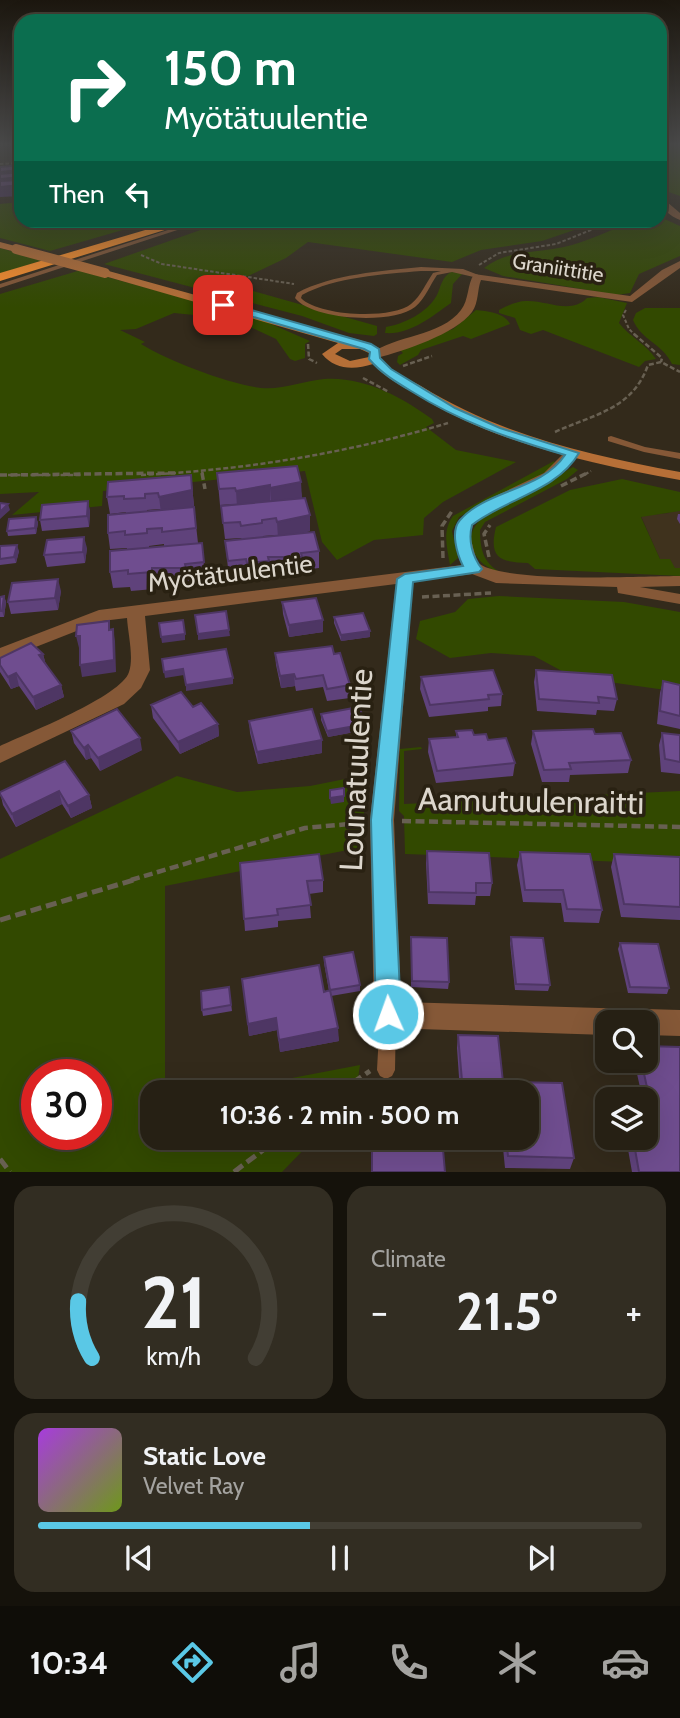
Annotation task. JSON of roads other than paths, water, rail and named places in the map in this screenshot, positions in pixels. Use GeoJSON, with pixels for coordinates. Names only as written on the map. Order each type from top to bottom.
{"type":"FeatureCollection","features":[{"type":"Feature","properties":{"kind":"highway"},"geometry":{"type":"LineString","coordinates":[[0,277],[165,228]]}},
{"type":"Feature","properties":{"kind":"street"},"geometry":{"type":"LineString","coordinates":[[0,245],[372,349],[387,371],[416,391],[450,411],[495,430],[572,453],[680,476]]}},
{"type":"Feature","properties":{"kind":"street","name":"Graniittitie"},"geometry":{"type":"LineString","coordinates":[[473,274],[632,299],[641,295],[658,275],[680,264]]}},
{"type":"Feature","properties":{"kind":"street"},"geometry":{"type":"LineString","coordinates":[[346,364],[363,363],[411,340],[442,330],[459,320],[469,307],[473,274]]}},
{"type":"Feature","properties":{"kind":"street"},"geometry":{"type":"LineString","coordinates":[[298,328],[329,351],[332,360],[416,391]]}},
{"type":"Feature","properties":{"kind":"street"},"geometry":{"type":"LineString","coordinates":[[329,351],[339,346],[411,340]]}},
{"type":"Feature","properties":{"kind":"street"},"geometry":{"type":"LineString","coordinates":[[572,453],[567,462],[547,479],[481,511],[465,523],[462,536],[469,563],[474,569],[504,581],[680,581]]}},
{"type":"Feature","properties":{"kind":"street","name":"Myötätuulentie"},"geometry":{"type":"LineString","coordinates":[[0,654],[86,619],[474,569]]}},
{"type":"Feature","properties":{"kind":"street","name":"Lounatuulentie"},"geometry":{"type":"LineString","coordinates":[[388,1014],[382,820],[405,579]]}},
{"type":"Feature","properties":{"kind":"street"},"geometry":{"type":"LineString","coordinates":[[575,582],[680,598]]}},
{"type":"Feature","properties":{"kind":"street"},"geometry":{"type":"LineString","coordinates":[[0,755],[117,699],[134,683],[140,670],[136,611]]}},
{"type":"Feature","properties":{"kind":"street"},"geometry":{"type":"LineString","coordinates":[[388,1014],[595,1021]]}},
{"type":"Feature","properties":{"kind":"street"},"geometry":{"type":"LineString","coordinates":[[658,1022],[680,1023]]}},
{"type":"Feature","properties":{"kind":"lane"},"geometry":{"type":"LineString","coordinates":[[0,286],[181,228]]}},
{"type":"Feature","properties":{"kind":"lane"},"geometry":{"type":"LineString","coordinates":[[451,270],[435,274],[422,296],[410,309],[387,315],[351,315],[302,303],[298,298],[299,294],[314,286],[415,270],[451,270],[473,274]]}},
{"type":"Feature","properties":{"kind":"lane"},"geometry":{"type":"LineString","coordinates":[[611,439],[680,456]]}},
{"type":"Feature","properties":{"kind":"lane"},"geometry":{"type":"LineString","coordinates":[[386,1070],[388,1014]]}}]}
